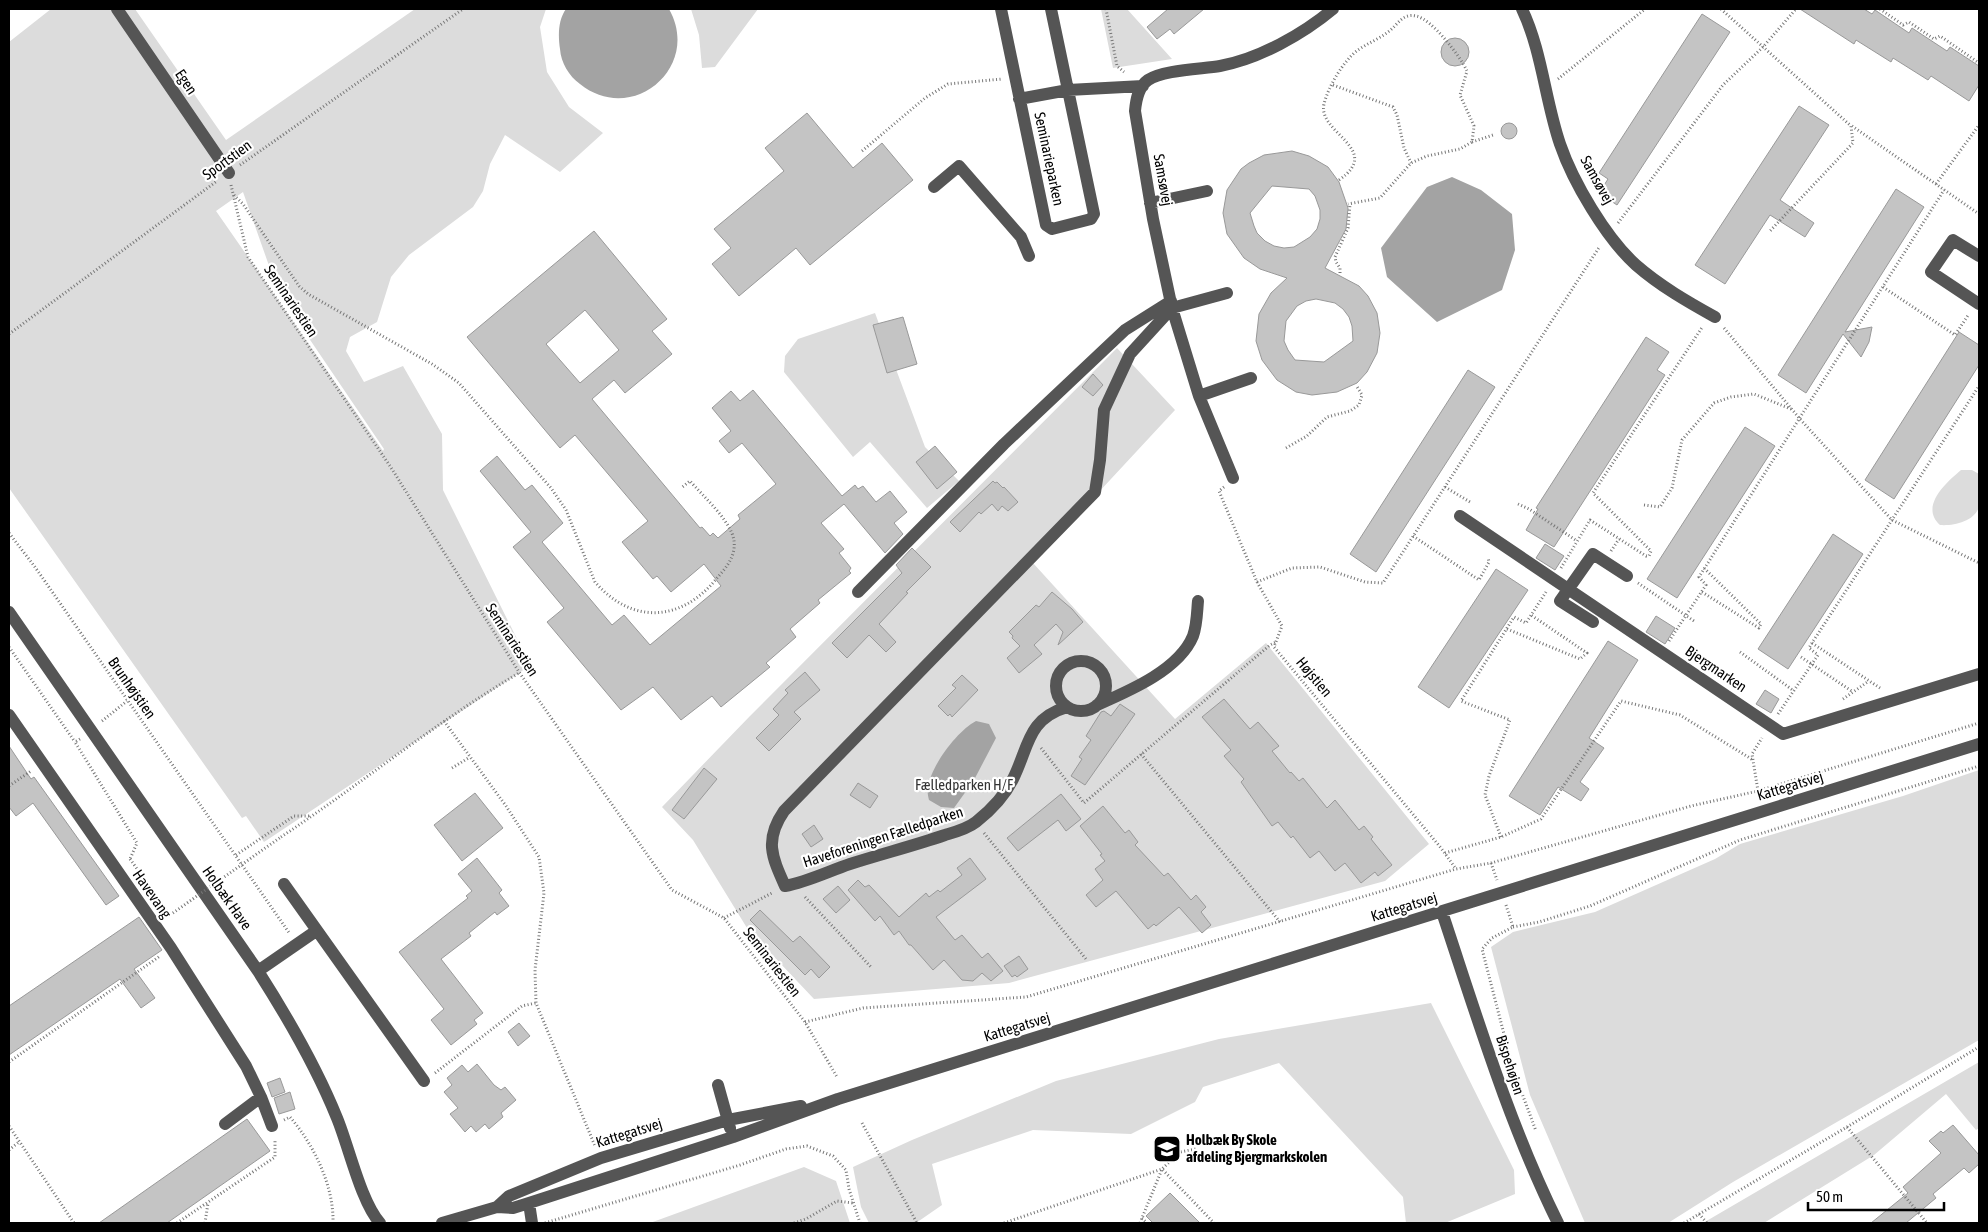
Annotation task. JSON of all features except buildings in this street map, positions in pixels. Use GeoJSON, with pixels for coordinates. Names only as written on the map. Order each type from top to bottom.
{"type":"FeatureCollection","features":[{"type":"Feature","properties":{"kind":"street","name":"Egen"},"geometry":{"type":"LineString","coordinates":[[117,9],[228,173]]}},
{"type":"Feature","properties":{"kind":"street","name":"Seminarieparken"},"geometry":{"type":"LineString","coordinates":[[1000,9],[1046,225],[1052,229],[1091,219],[1094,214],[1051,9]]}},
{"type":"Feature","properties":{"kind":"street"},"geometry":{"type":"LineString","coordinates":[[1143,86],[1148,80],[1163,74],[1222,65],[1270,48],[1310,27],[1333,9]]}},
{"type":"Feature","properties":{"kind":"street","name":"Samsøvej"},"geometry":{"type":"LineString","coordinates":[[1522,9],[1538,52],[1545,88],[1560,144],[1581,188],[1608,234],[1636,265],[1680,297],[1713,316]]}},
{"type":"Feature","properties":{"kind":"street","name":"Seminarieparken"},"geometry":{"type":"LineString","coordinates":[[1019,99],[1068,90],[1143,86]]}},
{"type":"Feature","properties":{"kind":"street","name":"Samsøvej"},"geometry":{"type":"LineString","coordinates":[[1143,86],[1136,98],[1135,111],[1150,203],[1171,304],[1200,396],[1233,478]]}},
{"type":"Feature","properties":{"kind":"street"},"geometry":{"type":"LineString","coordinates":[[934,187],[959,166],[1021,237],[1029,256]]}},
{"type":"Feature","properties":{"kind":"street"},"geometry":{"type":"LineString","coordinates":[[1150,203],[1207,191]]}},
{"type":"Feature","properties":{"kind":"street"},"geometry":{"type":"LineString","coordinates":[[1978,303],[1931,272],[1953,240],[1979,256]]}},
{"type":"Feature","properties":{"kind":"street"},"geometry":{"type":"LineString","coordinates":[[858,592],[1004,444],[1125,330],[1171,304],[1227,294]]}},
{"type":"Feature","properties":{"kind":"street"},"geometry":{"type":"LineString","coordinates":[[789,885],[775,863],[771,847],[773,832],[780,817],[903,687],[1095,492],[1104,410],[1130,354],[1171,304]]}},
{"type":"Feature","properties":{"kind":"street"},"geometry":{"type":"LineString","coordinates":[[1200,396],[1251,378]]}},
{"type":"Feature","properties":{"kind":"street","name":"Bjergmarken"},"geometry":{"type":"LineString","coordinates":[[1460,516],[1783,734],[1979,674]]}},
{"type":"Feature","properties":{"kind":"street"},"geometry":{"type":"LineString","coordinates":[[1593,622],[1560,601],[1593,554],[1627,576]]}},
{"type":"Feature","properties":{"kind":"street"},"geometry":{"type":"LineString","coordinates":[[1097,705],[1105,692],[1104,676],[1100,669],[1093,664],[1077,661],[1069,663],[1062,669],[1057,676],[1056,693],[1060,701],[1075,711],[1083,711],[1097,705],[1148,681],[1189,644],[1194,632],[1198,601]]}},
{"type":"Feature","properties":{"kind":"street","name":"Holbæk Have"},"geometry":{"type":"LineString","coordinates":[[9,612],[286,1014],[325,1091],[348,1147],[367,1202],[380,1223]]}},
{"type":"Feature","properties":{"kind":"street"},"geometry":{"type":"LineString","coordinates":[[1030,734],[1047,715],[1067,707]]}},
{"type":"Feature","properties":{"kind":"street","name":"Havevang"},"geometry":{"type":"LineString","coordinates":[[9,715],[171,948],[246,1066],[272,1126]]}},
{"type":"Feature","properties":{"kind":"street","name":"Haveforeningen Fælledparken"},"geometry":{"type":"LineString","coordinates":[[789,885],[824,872],[929,841],[976,823],[1006,791],[1030,734]]}},
{"type":"Feature","properties":{"kind":"street","name":"Kattegatsvej"},"geometry":{"type":"LineString","coordinates":[[442,1223],[497,1207],[513,1208],[733,1137],[838,1100],[1979,744]]}},
{"type":"Feature","properties":{"kind":"street"},"geometry":{"type":"LineString","coordinates":[[284,884],[424,1081]]}},
{"type":"Feature","properties":{"kind":"street","name":"Bispehøjen"},"geometry":{"type":"LineString","coordinates":[[1442,912],[1507,1107],[1521,1143],[1558,1223]]}},
{"type":"Feature","properties":{"kind":"street"},"geometry":{"type":"LineString","coordinates":[[258,971],[316,931]]}},
{"type":"Feature","properties":{"kind":"street"},"geometry":{"type":"LineString","coordinates":[[718,1085],[733,1137]]}},
{"type":"Feature","properties":{"kind":"street"},"geometry":{"type":"LineString","coordinates":[[225,1124],[261,1097]]}},
{"type":"Feature","properties":{"kind":"street","name":"Kattegatsvej"},"geometry":{"type":"LineString","coordinates":[[497,1207],[510,1196],[600,1158],[728,1120],[838,1100]]}},
{"type":"Feature","properties":{"kind":"street"},"geometry":{"type":"LineString","coordinates":[[529,1203],[532,1223]]}},
{"type":"Feature","properties":{"kind":"path","name":"Sportstien"},"geometry":{"type":"LineString","coordinates":[[9,334],[228,173],[463,9]]}},
{"type":"Feature","properties":{"kind":"path"},"geometry":{"type":"LineString","coordinates":[[1106,9],[1118,66],[1143,86]]}},
{"type":"Feature","properties":{"kind":"path"},"geometry":{"type":"LineString","coordinates":[[1545,88],[1645,9]]}},
{"type":"Feature","properties":{"kind":"path"},"geometry":{"type":"LineString","coordinates":[[1721,9],[1852,126],[1979,214]]}},
{"type":"Feature","properties":{"kind":"path"},"geometry":{"type":"LineString","coordinates":[[1257,582],[1292,568],[1320,567],[1364,582],[1383,582],[1608,234],[1625,215],[1723,85],[1763,47],[1796,9]]}},
{"type":"Feature","properties":{"kind":"path"},"geometry":{"type":"LineString","coordinates":[[1880,9],[1903,25],[1909,22],[1934,40],[1940,36],[1979,63]]}},
{"type":"Feature","properties":{"kind":"path"},"geometry":{"type":"LineString","coordinates":[[1339,180],[1352,168],[1354,158],[1347,142],[1325,117],[1324,103],[1340,69],[1357,50],[1386,33],[1405,16],[1422,17],[1440,34],[1467,71],[1460,95],[1474,126],[1472,142]]}},
{"type":"Feature","properties":{"kind":"path"},"geometry":{"type":"LineString","coordinates":[[862,151],[925,98],[948,84],[1015,78]]}},
{"type":"Feature","properties":{"kind":"path"},"geometry":{"type":"LineString","coordinates":[[1332,85],[1393,108],[1397,115],[1404,148],[1411,163]]}},
{"type":"Feature","properties":{"kind":"path"},"geometry":{"type":"LineString","coordinates":[[1770,231],[1853,143],[1852,126]]}},
{"type":"Feature","properties":{"kind":"path"},"geometry":{"type":"LineString","coordinates":[[1936,184],[1979,126]]}},
{"type":"Feature","properties":{"kind":"path"},"geometry":{"type":"LineString","coordinates":[[1340,273],[1335,257],[1348,228],[1349,204],[1380,198],[1411,163],[1427,156],[1460,149],[1472,142],[1493,136]]}},
{"type":"Feature","properties":{"kind":"path","name":"Seminariestien"},"geometry":{"type":"LineString","coordinates":[[228,173],[248,257],[390,466],[519,672],[672,890],[724,918],[805,1022],[837,1078]]}},
{"type":"Feature","properties":{"kind":"path"},"geometry":{"type":"LineString","coordinates":[[1662,652],[1706,585],[1699,577],[1704,568],[1944,190]]}},
{"type":"Feature","properties":{"kind":"path"},"geometry":{"type":"LineString","coordinates":[[233,194],[243,204],[299,286],[308,294],[432,364],[459,383],[551,488],[566,510],[594,582],[626,606],[639,612],[649,614],[666,613],[680,608],[698,597],[716,580],[734,553],[734,541],[730,528],[690,481],[681,488]]}},
{"type":"Feature","properties":{"kind":"path"},"geometry":{"type":"LineString","coordinates":[[1883,287],[1955,335],[1978,303]]}},
{"type":"Feature","properties":{"kind":"path"},"geometry":{"type":"LineString","coordinates":[[1501,837],[1485,794],[1489,776],[1510,720],[1461,701],[1514,617],[1526,623],[1590,520],[1646,556],[1649,556],[1651,551],[1593,493],[1713,316],[1791,409],[1892,520],[1979,562]]}},
{"type":"Feature","properties":{"kind":"path"},"geometry":{"type":"LineString","coordinates":[[1286,448],[1307,436],[1327,417],[1352,410],[1359,405],[1362,394],[1356,385]]}},
{"type":"Feature","properties":{"kind":"path"},"geometry":{"type":"LineString","coordinates":[[1758,791],[1752,754],[1818,655],[1809,648],[1979,386]]}},
{"type":"Feature","properties":{"kind":"path"},"geometry":{"type":"LineString","coordinates":[[1644,504],[1660,506],[1672,488],[1682,440],[1714,403],[1731,397],[1754,394],[1791,409]]}},
{"type":"Feature","properties":{"kind":"path"},"geometry":{"type":"LineString","coordinates":[[1030,734],[1084,803],[1140,754],[1276,642],[1282,626],[1257,582],[1219,491],[1233,478]]}},
{"type":"Feature","properties":{"kind":"path"},"geometry":{"type":"LineString","coordinates":[[1445,487],[1470,502]]}},
{"type":"Feature","properties":{"kind":"path"},"geometry":{"type":"LineString","coordinates":[[1518,504],[1529,509],[1577,541]]}},
{"type":"Feature","properties":{"kind":"path","name":"Brunhøjstien"},"geometry":{"type":"LineString","coordinates":[[9,533],[35,567],[297,944]]}},
{"type":"Feature","properties":{"kind":"path"},"geometry":{"type":"LineString","coordinates":[[1413,536],[1478,580],[1489,562],[1488,557]]}},
{"type":"Feature","properties":{"kind":"path"},"geometry":{"type":"LineString","coordinates":[[1702,592],[1759,628],[1761,624],[1704,568]]}},
{"type":"Feature","properties":{"kind":"path"},"geometry":{"type":"LineString","coordinates":[[1627,576],[1694,621]]}},
{"type":"Feature","properties":{"kind":"path"},"geometry":{"type":"LineString","coordinates":[[1507,629],[1580,659],[1587,653],[1531,615]]}},
{"type":"Feature","properties":{"kind":"path","name":"Højstien"},"geometry":{"type":"LineString","coordinates":[[1276,642],[1274,647],[1445,853],[1456,869]]}},
{"type":"Feature","properties":{"kind":"path"},"geometry":{"type":"LineString","coordinates":[[1812,643],[1897,699]]}},
{"type":"Feature","properties":{"kind":"path"},"geometry":{"type":"LineString","coordinates":[[9,647],[75,742]]}},
{"type":"Feature","properties":{"kind":"path"},"geometry":{"type":"LineString","coordinates":[[1740,652],[1794,691]]}},
{"type":"Feature","properties":{"kind":"path"},"geometry":{"type":"LineString","coordinates":[[1801,658],[1853,692]]}},
{"type":"Feature","properties":{"kind":"path"},"geometry":{"type":"LineString","coordinates":[[130,859],[170,915],[313,816],[474,700],[519,672]]}},
{"type":"Feature","properties":{"kind":"path"},"geometry":{"type":"LineString","coordinates":[[1445,853],[1501,837],[1541,819],[1621,701],[1680,715],[1753,760]]}},
{"type":"Feature","properties":{"kind":"path"},"geometry":{"type":"LineString","coordinates":[[444,721],[506,806],[539,857],[544,893],[535,970],[536,1003],[600,1158]]}},
{"type":"Feature","properties":{"kind":"path"},"geometry":{"type":"LineString","coordinates":[[805,1022],[864,1008],[1026,997],[1456,869],[1491,863],[1691,806],[1758,791],[1979,723]]}},
{"type":"Feature","properties":{"kind":"path"},"geometry":{"type":"LineString","coordinates":[[1140,754],[1280,922]]}},
{"type":"Feature","properties":{"kind":"path"},"geometry":{"type":"LineString","coordinates":[[452,768],[470,757]]}},
{"type":"Feature","properties":{"kind":"path"},"geometry":{"type":"LineString","coordinates":[[9,786],[42,763]]}},
{"type":"Feature","properties":{"kind":"path"},"geometry":{"type":"LineString","coordinates":[[1536,1132],[1513,1069],[1482,949],[1492,938],[1513,927],[1539,922],[1590,906],[1740,840],[1979,766]]}},
{"type":"Feature","properties":{"kind":"path"},"geometry":{"type":"LineString","coordinates":[[236,855],[294,816],[313,816]]}},
{"type":"Feature","properties":{"kind":"path"},"geometry":{"type":"LineString","coordinates":[[976,823],[1086,958]]}},
{"type":"Feature","properties":{"kind":"path"},"geometry":{"type":"LineString","coordinates":[[724,918],[789,885],[871,967]]}},
{"type":"Feature","properties":{"kind":"path"},"geometry":{"type":"LineString","coordinates":[[1502,894],[1513,927]]}},
{"type":"Feature","properties":{"kind":"path"},"geometry":{"type":"LineString","coordinates":[[9,1062],[171,948]]}},
{"type":"Feature","properties":{"kind":"path"},"geometry":{"type":"LineString","coordinates":[[424,1081],[522,1006],[536,1003]]}},
{"type":"Feature","properties":{"kind":"path"},"geometry":{"type":"LineString","coordinates":[[1684,1223],[1979,1047]]}},
{"type":"Feature","properties":{"kind":"path"},"geometry":{"type":"LineString","coordinates":[[177,1223],[275,1157],[276,1143],[272,1126],[290,1117],[304,1133],[328,1186],[333,1223]]}},
{"type":"Feature","properties":{"kind":"path"},"geometry":{"type":"LineString","coordinates":[[862,1123],[917,1223]]}},
{"type":"Feature","properties":{"kind":"path"},"geometry":{"type":"LineString","coordinates":[[9,1126],[74,1223]]}},
{"type":"Feature","properties":{"kind":"path"},"geometry":{"type":"LineString","coordinates":[[1847,1127],[1927,1223]]}},
{"type":"Feature","properties":{"kind":"path"},"geometry":{"type":"LineString","coordinates":[[9,1150],[19,1142]]}},
{"type":"Feature","properties":{"kind":"path"},"geometry":{"type":"LineString","coordinates":[[545,1223],[740,1165],[786,1149],[806,1146],[833,1156],[846,1170],[853,1203],[860,1223]]}},
{"type":"Feature","properties":{"kind":"path"},"geometry":{"type":"LineString","coordinates":[[1140,1223],[1162,1169],[1180,1152],[1196,1150]]}},
{"type":"Feature","properties":{"kind":"path"},"geometry":{"type":"LineString","coordinates":[[1004,1223],[1162,1169]]}},
{"type":"Feature","properties":{"kind":"path"},"geometry":{"type":"LineString","coordinates":[[1162,1169],[1214,1223]]}},
{"type":"Feature","properties":{"kind":"path"},"geometry":{"type":"LineString","coordinates":[[794,1223],[806,1219],[836,1201],[853,1203]]}},
{"type":"Feature","properties":{"kind":"path"},"geometry":{"type":"LineString","coordinates":[[205,1223],[208,1202]]}},
{"type":"Feature","properties":{"kind":"path"},"geometry":{"type":"LineString","coordinates":[[1699,1214],[1707,1223]]}},
{"type":"Feature","properties":{"kind":"path"},"geometry":{"type":"LineString","coordinates":[[1142,1218],[1147,1223]]}},
{"type":"Feature","properties":{"kind":"green space"},"geometry":{"type":"Polygon","coordinates":[[[51,9],[135,9],[226,140],[415,9],[546,9],[540,27],[547,72],[569,107],[603,133],[560,172],[505,135],[490,164],[483,191],[473,207],[409,255],[391,277],[377,322],[350,337],[346,351],[364,382],[403,366],[442,434],[443,490],[518,641],[515,642],[531,665],[264,842],[246,816],[242,818],[9,488],[9,42],[51,9]],[[243,192],[216,211],[383,451],[384,449],[279,294],[243,192]]]}},
{"type":"Feature","properties":{"kind":"green space"},"geometry":{"type":"Polygon","coordinates":[[[691,9],[758,9],[715,67],[702,68],[699,35],[691,9]]]}},
{"type":"Feature","properties":{"kind":"green space"},"geometry":{"type":"Polygon","coordinates":[[[1101,9],[1127,9],[1172,59],[1113,68],[1101,9]]]}},
{"type":"Feature","properties":{"kind":"green space"},"geometry":{"type":"Polygon","coordinates":[[[875,313],[925,447],[959,481],[927,508],[870,442],[853,457],[784,372],[785,356],[798,339],[875,313]]]}},
{"type":"Feature","properties":{"kind":"green space","name":"Fælledparken H/F"},"geometry":{"type":"Polygon","coordinates":[[[1117,348],[1175,410],[1033,563],[1175,719],[1266,643],[1429,844],[1385,881],[1009,983],[814,999],[747,928],[693,840],[662,807],[750,716],[1117,348]]]}},
{"type":"Feature","properties":{"kind":"green space"},"geometry":{"type":"Polygon","coordinates":[[[1961,470],[1972,470],[1979,474],[1979,507],[1968,520],[1957,524],[1940,525],[1934,518],[1932,510],[1934,502],[1937,495],[1961,470]]]}},
{"type":"Feature","properties":{"kind":"green space"},"geometry":{"type":"Polygon","coordinates":[[[1979,770],[1979,1040],[1733,1182],[1668,1223],[1585,1223],[1530,1095],[1491,947],[1513,932],[1595,912],[1715,859],[1740,844],[1903,796],[1979,770]]]}},
{"type":"Feature","properties":{"kind":"green space"},"geometry":{"type":"Polygon","coordinates":[[[1431,1003],[1514,1170],[1515,1194],[1445,1223],[1406,1223],[1403,1197],[1279,1063],[1203,1087],[1195,1102],[1131,1134],[1033,1130],[932,1164],[942,1205],[916,1223],[869,1223],[861,1207],[853,1167],[912,1140],[1056,1081],[1219,1039],[1431,1003]]]}},
{"type":"Feature","properties":{"kind":"green space"},"geometry":{"type":"Polygon","coordinates":[[[1979,1062],[1979,1128],[1976,1130],[1946,1094],[1874,1155],[1764,1223],[1703,1223],[1979,1062]]]}},
{"type":"Feature","properties":{"kind":"green space"},"geometry":{"type":"Polygon","coordinates":[[[804,1167],[836,1181],[850,1223],[650,1223],[804,1167]]]}},
{"type":"Feature","properties":{"kind":"shaded area"},"geometry":{"type":"Polygon","coordinates":[[[566,9],[669,9],[677,31],[676,51],[669,69],[656,84],[640,94],[620,98],[600,95],[580,84],[566,69],[561,54],[559,28],[561,18],[566,9]]]}},
{"type":"Feature","properties":{"kind":"shaded area"},"geometry":{"type":"Polygon","coordinates":[[[1452,177],[1481,190],[1512,214],[1515,250],[1502,290],[1437,322],[1387,277],[1381,248],[1427,187],[1452,177]]]}},
{"type":"Feature","properties":{"kind":"shaded area"},"geometry":{"type":"Polygon","coordinates":[[[976,721],[989,724],[996,738],[974,780],[954,808],[941,807],[929,800],[928,790],[934,769],[953,741],[976,721]]]}},
{"type":"Feature","properties":{"kind":"place","name":"Holbæk By Skole afdeling Bjergmarkskolen"},"geometry":{"type":"Point","coordinates":[1167,1149]}}]}
